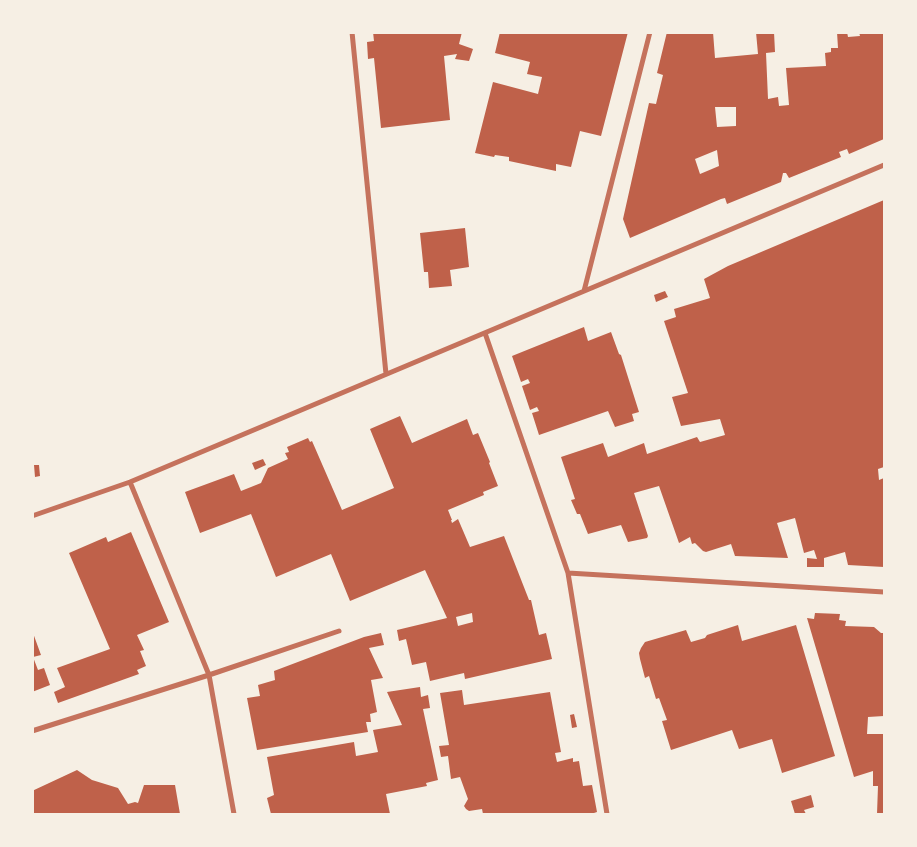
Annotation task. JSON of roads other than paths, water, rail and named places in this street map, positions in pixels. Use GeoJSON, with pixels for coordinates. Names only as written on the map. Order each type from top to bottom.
{"type":"FeatureCollection","features":[{"type":"Feature","properties":{"kind":"street"},"geometry":{"type":"LineString","coordinates":[[352,32],[386,374]]}},
{"type":"Feature","properties":{"kind":"street"},"geometry":{"type":"LineString","coordinates":[[584,291],[650,32]]}},
{"type":"Feature","properties":{"kind":"street"},"geometry":{"type":"LineString","coordinates":[[32,516],[130,482],[884,164]]}},
{"type":"Feature","properties":{"kind":"street"},"geometry":{"type":"LineString","coordinates":[[485,333],[568,573],[607,814]]}},
{"type":"Feature","properties":{"kind":"street"},"geometry":{"type":"LineString","coordinates":[[130,482],[209,675],[234,814]]}},
{"type":"Feature","properties":{"kind":"street"},"geometry":{"type":"LineString","coordinates":[[568,573],[884,592]]}},
{"type":"Feature","properties":{"kind":"street"},"geometry":{"type":"LineString","coordinates":[[32,731],[209,675],[339,631]]}}]}
